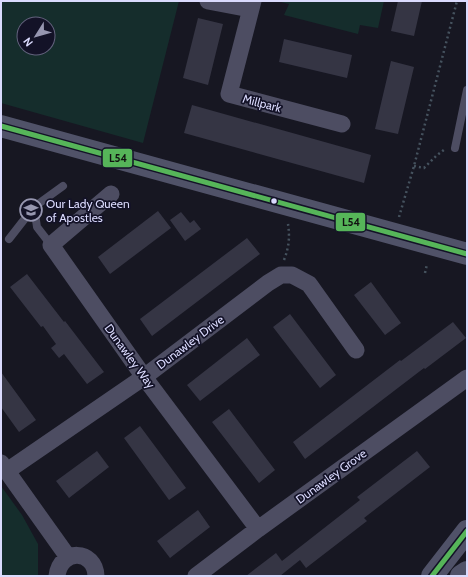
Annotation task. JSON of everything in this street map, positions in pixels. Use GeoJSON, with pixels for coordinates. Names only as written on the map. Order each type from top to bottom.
{"type":"FeatureCollection","features":[{"type":"Feature","properties":{"kind":"main road"},"geometry":{"type":"LineString","coordinates":[[1,126],[467,254]]}},
{"type":"Feature","properties":{"kind":"main road"},"geometry":{"type":"LineString","coordinates":[[432,576],[467,531]]}},
{"type":"Feature","properties":{"kind":"main road"},"geometry":{"type":"LineString","coordinates":[[449,576],[467,553]]}},
{"type":"Feature","properties":{"kind":"main road"},"geometry":{"type":"LineString","coordinates":[[461,576],[467,572]]}},
{"type":"Feature","properties":{"kind":"street"},"geometry":{"type":"LineString","coordinates":[[208,1],[252,5]]}},
{"type":"Feature","properties":{"kind":"street","name":"Millpark"},"geometry":{"type":"LineString","coordinates":[[252,5],[229,94],[342,124]]}},
{"type":"Feature","properties":{"kind":"street"},"geometry":{"type":"LineString","coordinates":[[51,245],[111,194]]}},
{"type":"Feature","properties":{"kind":"street","name":"Dunawley Way"},"geometry":{"type":"LineString","coordinates":[[51,245],[144,377],[258,529]]}},
{"type":"Feature","properties":{"kind":"street","name":"Dunawley Drive"},"geometry":{"type":"LineString","coordinates":[[4,467],[144,377],[268,283],[280,276],[292,274],[309,284],[356,350]]}},
{"type":"Feature","properties":{"kind":"street","name":"Dunawley Grove"},"geometry":{"type":"LineString","coordinates":[[196,576],[258,529],[467,378]]}},
{"type":"Feature","properties":{"kind":"street"},"geometry":{"type":"LineString","coordinates":[[4,467],[68,557]]}},
{"type":"Feature","properties":{"kind":"street"},"geometry":{"type":"LineString","coordinates":[[57,576],[60,565],[68,557],[74,555],[87,558],[95,568],[96,576]]}},
{"type":"Feature","properties":{"kind":"lane"},"geometry":{"type":"LineString","coordinates":[[455,148],[464,117],[467,90]]}},
{"type":"Feature","properties":{"kind":"lane"},"geometry":{"type":"LineString","coordinates":[[9,239],[34,207],[63,186]]}},
{"type":"Feature","properties":{"kind":"lane"},"geometry":{"type":"LineString","coordinates":[[34,207],[37,227],[51,245]]}},
{"type":"Feature","properties":{"kind":"path"},"geometry":{"type":"LineString","coordinates":[[399,217],[414,166],[457,1]]}},
{"type":"Feature","properties":{"kind":"path"},"geometry":{"type":"LineString","coordinates":[[414,166],[424,168],[448,147],[455,148]]}},
{"type":"Feature","properties":{"kind":"path"},"geometry":{"type":"LineString","coordinates":[[284,260],[290,237],[288,224]]}},
{"type":"Feature","properties":{"kind":"path"},"geometry":{"type":"LineString","coordinates":[[425,273],[427,264]]}},
{"type":"Feature","properties":{"kind":"green space"},"geometry":{"type":"Polygon","coordinates":[[[1,1],[179,1],[143,143],[1,103],[1,1]]]}},
{"type":"Feature","properties":{"kind":"green space"},"geometry":{"type":"Polygon","coordinates":[[[277,1],[384,1],[378,28],[360,25],[358,34],[284,15],[289,4],[277,1]]]}},
{"type":"Feature","properties":{"kind":"green space"},"geometry":{"type":"Polygon","coordinates":[[[1,486],[22,515],[38,544],[38,576],[1,576],[1,486]]]}},
{"type":"Feature","properties":{"kind":"building"},"geometry":{"type":"Polygon","coordinates":[[[398,1],[422,1],[414,36],[391,31],[398,1]]]}},
{"type":"Feature","properties":{"kind":"building"},"geometry":{"type":"Polygon","coordinates":[[[198,18],[223,24],[208,85],[183,78],[198,18]]]}},
{"type":"Feature","properties":{"kind":"building"},"geometry":{"type":"Polygon","coordinates":[[[284,39],[352,55],[347,78],[279,62],[284,39]]]}},
{"type":"Feature","properties":{"kind":"building"},"geometry":{"type":"Polygon","coordinates":[[[391,61],[414,67],[398,134],[375,129],[391,61]]]}},
{"type":"Feature","properties":{"kind":"building"},"geometry":{"type":"Polygon","coordinates":[[[192,105],[371,155],[364,183],[184,133],[192,105]]]}},
{"type":"Feature","properties":{"kind":"building"},"geometry":{"type":"Polygon","coordinates":[[[158,211],[171,228],[110,274],[98,257],[158,211]]]}},
{"type":"Feature","properties":{"kind":"building"},"geometry":{"type":"Polygon","coordinates":[[[181,212],[190,223],[194,220],[201,229],[185,241],[170,220],[181,212]]]}},
{"type":"Feature","properties":{"kind":"building"},"geometry":{"type":"Polygon","coordinates":[[[247,238],[260,254],[152,336],[140,319],[247,238]]]}},
{"type":"Feature","properties":{"kind":"building"},"geometry":{"type":"Polygon","coordinates":[[[27,274],[104,372],[87,384],[64,354],[59,358],[51,348],[56,344],[10,287],[27,274]]]}},
{"type":"Feature","properties":{"kind":"building"},"geometry":{"type":"Polygon","coordinates":[[[371,282],[401,323],[385,335],[354,295],[371,282]]]}},
{"type":"Feature","properties":{"kind":"building"},"geometry":{"type":"Polygon","coordinates":[[[290,314],[336,375],[320,388],[273,327],[290,314]]]}},
{"type":"Feature","properties":{"kind":"building"},"geometry":{"type":"Polygon","coordinates":[[[453,322],[466,338],[425,369],[424,368],[305,459],[293,442],[400,360],[401,361],[453,322]]]}},
{"type":"Feature","properties":{"kind":"building"},"geometry":{"type":"Polygon","coordinates":[[[247,338],[260,355],[200,401],[187,385],[247,338]]]}},
{"type":"Feature","properties":{"kind":"building"},"geometry":{"type":"Polygon","coordinates":[[[1,372],[36,420],[19,432],[1,407],[1,372]]]}},
{"type":"Feature","properties":{"kind":"building"},"geometry":{"type":"Polygon","coordinates":[[[229,409],[275,470],[259,483],[212,422],[229,409]]]}},
{"type":"Feature","properties":{"kind":"building"},"geometry":{"type":"Polygon","coordinates":[[[140,426],[186,488],[169,500],[124,438],[140,426]]]}},
{"type":"Feature","properties":{"kind":"building"},"geometry":{"type":"Polygon","coordinates":[[[97,451],[109,467],[69,498],[56,481],[97,451]]]}},
{"type":"Feature","properties":{"kind":"building"},"geometry":{"type":"Polygon","coordinates":[[[417,451],[430,467],[364,518],[367,521],[306,568],[300,560],[280,576],[246,576],[276,553],[282,561],[360,500],[357,497],[417,451]]]}},
{"type":"Feature","properties":{"kind":"building"},"geometry":{"type":"Polygon","coordinates":[[[198,510],[210,527],[170,558],[157,541],[198,510]]]}},
{"type":"Feature","properties":{"kind":"transit line","name":"L54"},"geometry":{"type":"LineString","coordinates":[[1,126],[467,254]]}},
{"type":"Feature","properties":{"kind":"transit line","name":"L54"},"geometry":{"type":"LineString","coordinates":[[432,576],[467,531]]}},
{"type":"Feature","properties":{"kind":"place","name":"Our Lady Queen of Apostles"},"geometry":{"type":"Point","coordinates":[31,210]}}]}
